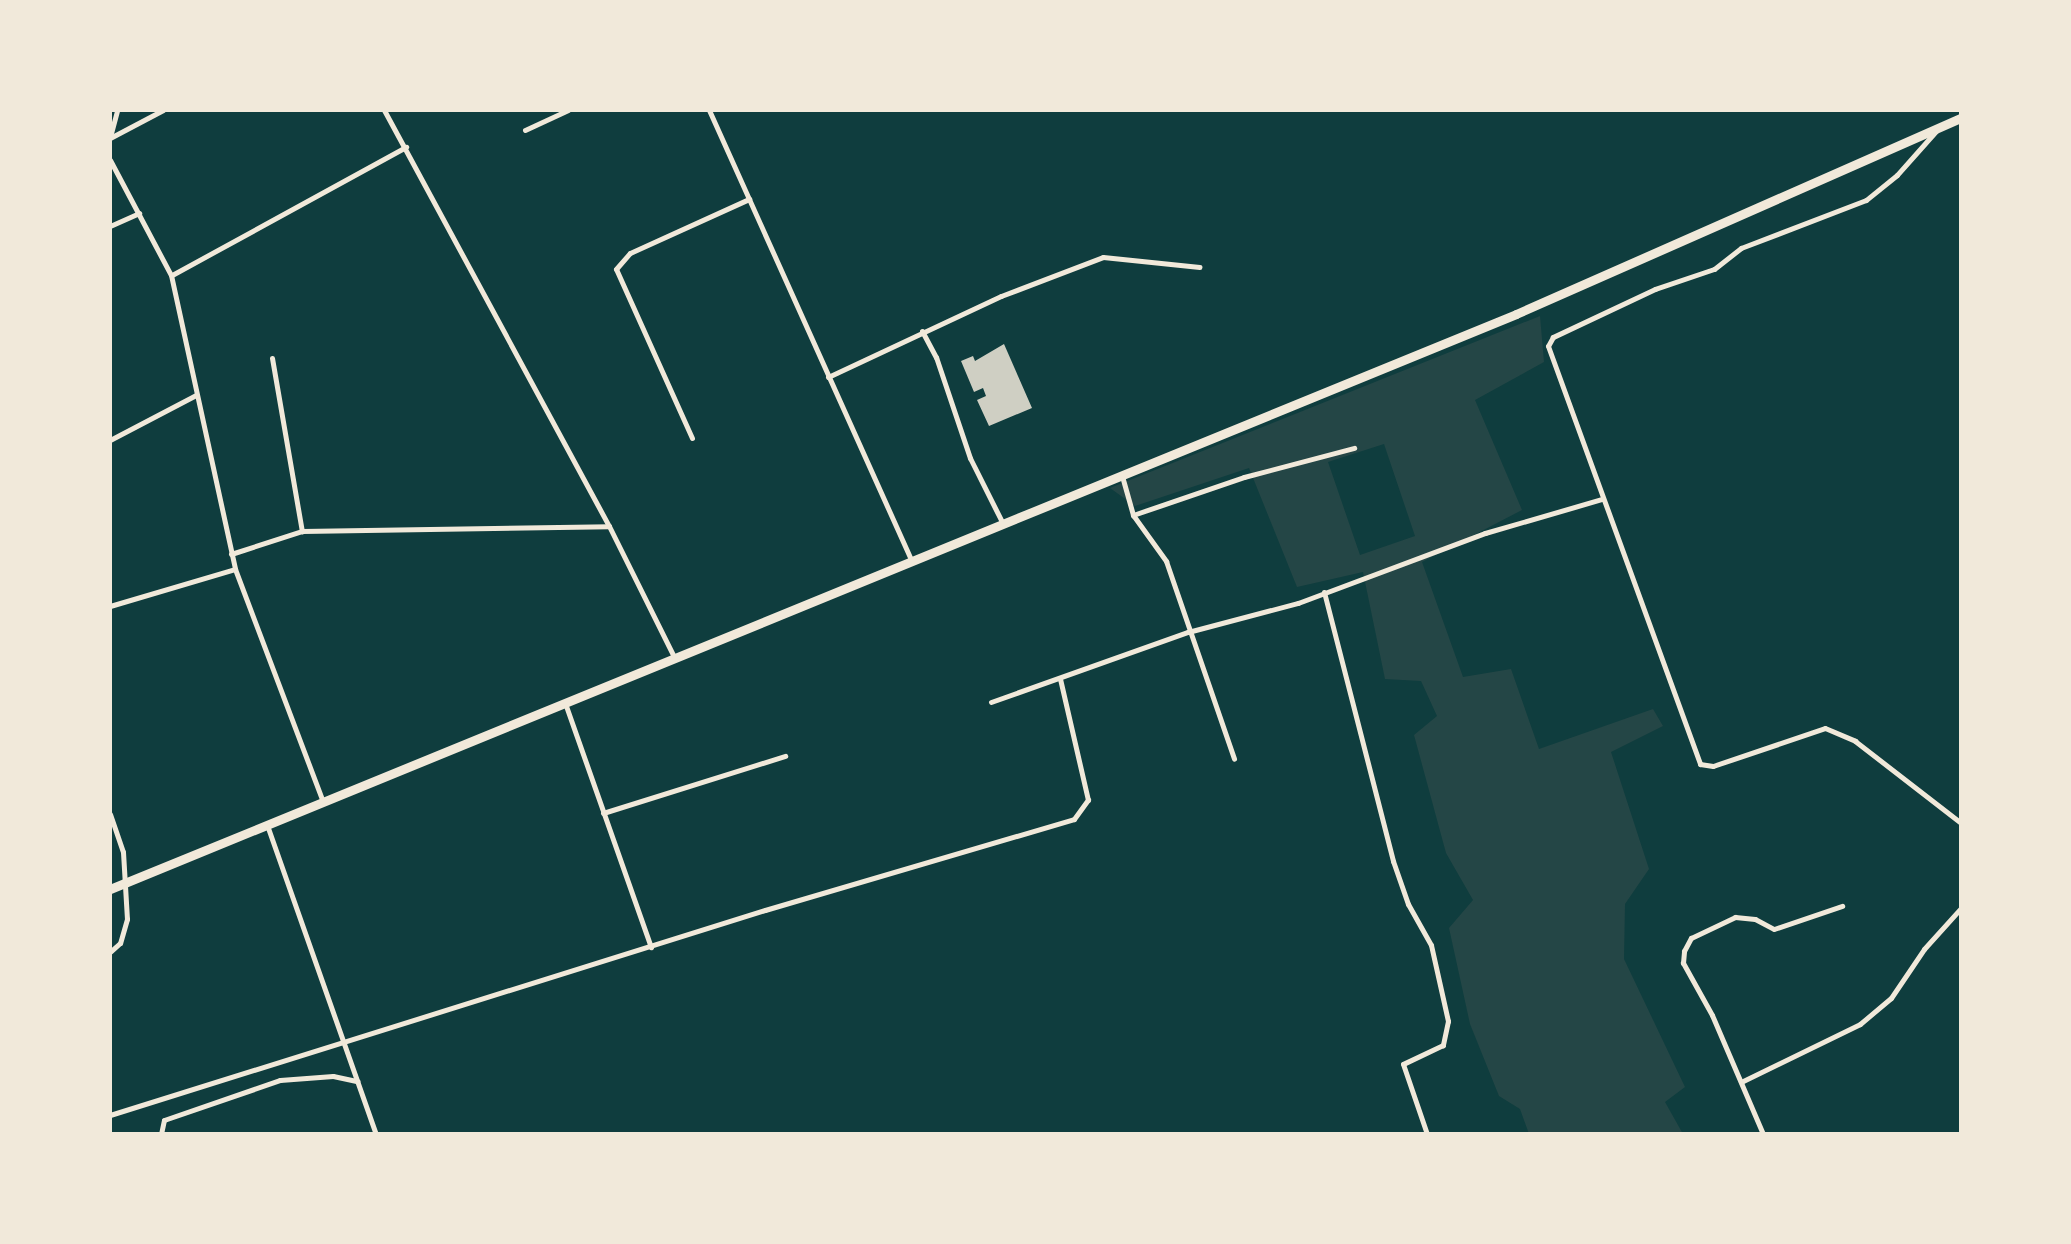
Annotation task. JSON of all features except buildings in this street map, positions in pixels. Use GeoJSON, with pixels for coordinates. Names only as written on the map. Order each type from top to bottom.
{"type":"FeatureCollection","features":[{"type":"Feature","properties":{"kind":"main road"},"geometry":{"type":"LineString","coordinates":[[110,889],[673,655],[1516,314],[1961,118]]}},
{"type":"Feature","properties":{"kind":"street"},"geometry":{"type":"LineString","coordinates":[[117,110],[110,138],[163,110]]}},
{"type":"Feature","properties":{"kind":"street"},"geometry":{"type":"LineString","coordinates":[[384,110],[609,526],[673,655]]}},
{"type":"Feature","properties":{"kind":"street"},"geometry":{"type":"LineString","coordinates":[[525,130],[568,110]]}},
{"type":"Feature","properties":{"kind":"street"},"geometry":{"type":"LineString","coordinates":[[709,110],[912,561]]}},
{"type":"Feature","properties":{"kind":"street"},"geometry":{"type":"LineString","coordinates":[[1938,129],[1897,175],[1866,200],[1741,248],[1714,269],[1671,282],[1553,337],[1548,346],[1700,764],[1713,766],[1826,728],[1854,741],[1961,823]]}},
{"type":"Feature","properties":{"kind":"street"},"geometry":{"type":"LineString","coordinates":[[172,275],[406,147]]}},
{"type":"Feature","properties":{"kind":"street"},"geometry":{"type":"LineString","coordinates":[[110,160],[172,275],[235,569],[322,799]]}},
{"type":"Feature","properties":{"kind":"street"},"geometry":{"type":"LineString","coordinates":[[692,438],[616,269],[630,253],[749,199]]}},
{"type":"Feature","properties":{"kind":"street"},"geometry":{"type":"LineString","coordinates":[[110,226],[139,213]]}},
{"type":"Feature","properties":{"kind":"street"},"geometry":{"type":"LineString","coordinates":[[828,376],[922,331],[1056,274],[1110,256],[1199,267]]}},
{"type":"Feature","properties":{"kind":"street"},"geometry":{"type":"LineString","coordinates":[[922,331],[936,357],[970,458],[1003,524]]}},
{"type":"Feature","properties":{"kind":"street"},"geometry":{"type":"LineString","coordinates":[[272,358],[302,532]]}},
{"type":"Feature","properties":{"kind":"street"},"geometry":{"type":"LineString","coordinates":[[110,440],[197,395]]}},
{"type":"Feature","properties":{"kind":"street"},"geometry":{"type":"LineString","coordinates":[[1133,515],[1244,477],[1354,448]]}},
{"type":"Feature","properties":{"kind":"street"},"geometry":{"type":"LineString","coordinates":[[1122,476],[1133,515],[1166,561],[1234,759]]}},
{"type":"Feature","properties":{"kind":"street"},"geometry":{"type":"LineString","coordinates":[[991,702],[1188,632],[1298,603],[1324,590],[1485,533],[1602,499]]}},
{"type":"Feature","properties":{"kind":"street"},"geometry":{"type":"LineString","coordinates":[[231,554],[268,539],[302,532],[609,526]]}},
{"type":"Feature","properties":{"kind":"street"},"geometry":{"type":"LineString","coordinates":[[110,606],[235,569]]}},
{"type":"Feature","properties":{"kind":"street"},"geometry":{"type":"LineString","coordinates":[[1324,590],[1393,862],[1408,904],[1432,945],[1448,1021],[1442,1045],[1403,1064],[1426,1134]]}},
{"type":"Feature","properties":{"kind":"street"},"geometry":{"type":"LineString","coordinates":[[110,1115],[1074,820],[1088,800],[1060,679]]}},
{"type":"Feature","properties":{"kind":"street"},"geometry":{"type":"LineString","coordinates":[[564,700],[650,948]]}},
{"type":"Feature","properties":{"kind":"street"},"geometry":{"type":"LineString","coordinates":[[603,813],[786,756]]}},
{"type":"Feature","properties":{"kind":"street"},"geometry":{"type":"LineString","coordinates":[[110,814],[123,852],[125,931],[110,952]]}},
{"type":"Feature","properties":{"kind":"street"},"geometry":{"type":"LineString","coordinates":[[266,822],[376,1134]]}},
{"type":"Feature","properties":{"kind":"street"},"geometry":{"type":"LineString","coordinates":[[1763,1134],[1683,963],[1684,950],[1691,938],[1735,917],[1755,919],[1774,928],[1842,906]]}},
{"type":"Feature","properties":{"kind":"street"},"geometry":{"type":"LineString","coordinates":[[1741,1082],[1860,1024],[1891,998],[1924,949],[1961,908]]}},
{"type":"Feature","properties":{"kind":"street"},"geometry":{"type":"LineString","coordinates":[[161,1134],[164,1120],[280,1080],[333,1076],[357,1081]]}},
{"type":"Feature","properties":{"kind":"shaded area"},"geometry":{"type":"Polygon","coordinates":[[[1540,316],[1544,362],[1475,400],[1522,510],[1422,562],[1463,677],[1511,669],[1539,749],[1653,709],[1663,726],[1611,752],[1649,869],[1625,904],[1624,959],[1685,1087],[1665,1102],[1683,1134],[1529,1134],[1520,1109],[1499,1096],[1470,1024],[1449,928],[1473,900],[1446,853],[1414,735],[1437,716],[1421,681],[1385,679],[1363,572],[1297,587],[1249,468],[1135,506],[1110,488],[1540,316]],[[1384,444],[1328,462],[1360,555],[1415,536],[1384,444]]]}}]}
